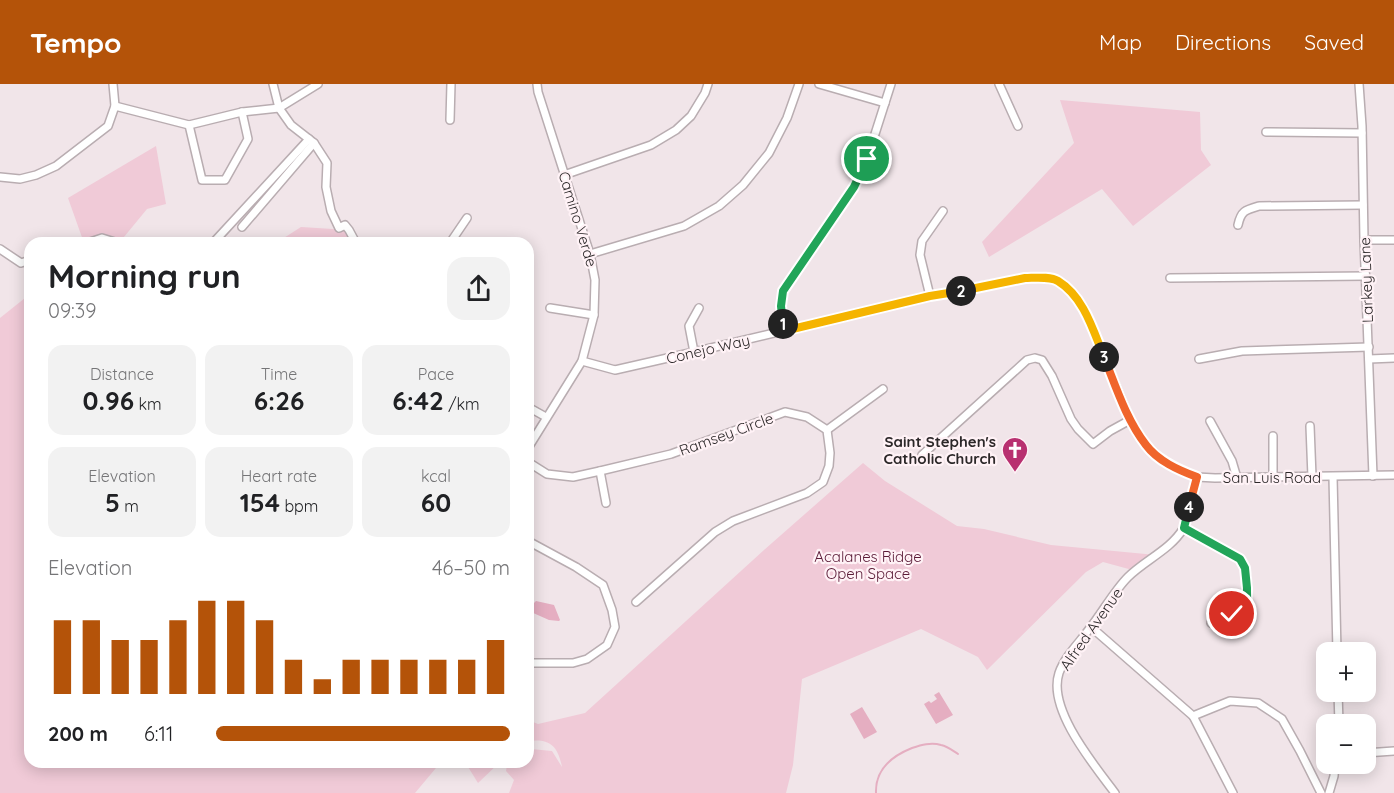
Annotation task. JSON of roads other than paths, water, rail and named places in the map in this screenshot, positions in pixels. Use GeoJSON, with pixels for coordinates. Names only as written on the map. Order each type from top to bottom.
{"type":"FeatureCollection","features":[{"type":"Feature","properties":{"kind":"street"},"geometry":{"type":"LineString","coordinates":[[0,177],[20,179],[56,166],[108,126],[115,106],[113,84]]}},
{"type":"Feature","properties":{"kind":"street"},"geometry":{"type":"LineString","coordinates":[[273,84],[279,108],[291,126],[311,141],[327,163],[326,187],[331,211],[339,228],[345,225],[353,237]]}},
{"type":"Feature","properties":{"kind":"street"},"geometry":{"type":"LineString","coordinates":[[115,106],[189,125],[242,112],[279,108],[318,84]]}},
{"type":"Feature","properties":{"kind":"street"},"geometry":{"type":"LineString","coordinates":[[450,120],[451,84]]}},
{"type":"Feature","properties":{"kind":"street","name":"Camino Verde"},"geometry":{"type":"LineString","coordinates":[[534,438],[582,361],[594,315],[595,280],[590,254],[537,84]]}},
{"type":"Feature","properties":{"kind":"street"},"geometry":{"type":"LineString","coordinates":[[564,175],[651,144],[676,130],[691,116],[708,84]]}},
{"type":"Feature","properties":{"kind":"street"},"geometry":{"type":"LineString","coordinates":[[590,254],[684,226],[719,206],[743,185],[769,153],[787,117],[799,84]]}},
{"type":"Feature","properties":{"kind":"street"},"geometry":{"type":"LineString","coordinates":[[819,84],[885,103]]}},
{"type":"Feature","properties":{"kind":"street"},"geometry":{"type":"LineString","coordinates":[[784,331],[781,306],[783,291],[854,187],[867,159],[891,84]]}},
{"type":"Feature","properties":{"kind":"street"},"geometry":{"type":"LineString","coordinates":[[999,84],[1018,126]]}},
{"type":"Feature","properties":{"kind":"street","name":"Larkey Lane"},"geometry":{"type":"LineString","coordinates":[[1359,84],[1373,476]]}},
{"type":"Feature","properties":{"kind":"street"},"geometry":{"type":"LineString","coordinates":[[189,125],[202,180],[225,180],[248,139],[242,112]]}},
{"type":"Feature","properties":{"kind":"street"},"geometry":{"type":"LineString","coordinates":[[1266,132],[1362,133]]}},
{"type":"Feature","properties":{"kind":"street"},"geometry":{"type":"LineString","coordinates":[[242,227],[311,141]]}},
{"type":"Feature","properties":{"kind":"street"},"geometry":{"type":"LineString","coordinates":[[219,237],[311,141]]}},
{"type":"Feature","properties":{"kind":"street"},"geometry":{"type":"LineString","coordinates":[[1238,225],[1240,215],[1247,209],[1258,206],[1363,205]]}},
{"type":"Feature","properties":{"kind":"street"},"geometry":{"type":"LineString","coordinates":[[930,296],[920,255],[922,241],[943,211]]}},
{"type":"Feature","properties":{"kind":"street"},"geometry":{"type":"LineString","coordinates":[[454,237],[467,218]]}},
{"type":"Feature","properties":{"kind":"street"},"geometry":{"type":"LineString","coordinates":[[1364,240],[1394,240]]}},
{"type":"Feature","properties":{"kind":"street"},"geometry":{"type":"LineString","coordinates":[[0,249],[21,263],[24,262]]}},
{"type":"Feature","properties":{"kind":"street"},"geometry":{"type":"LineString","coordinates":[[1170,278],[1366,276]]}},
{"type":"Feature","properties":{"kind":"street","name":"Conejo Way"},"geometry":{"type":"LineString","coordinates":[[582,361],[615,370],[930,296],[1025,278],[1046,279]]}},
{"type":"Feature","properties":{"kind":"street","name":"San Luis Road"},"geometry":{"type":"LineString","coordinates":[[1046,279],[1056,280],[1073,294],[1084,308],[1130,420],[1147,446],[1179,470],[1197,477],[1394,476]]}},
{"type":"Feature","properties":{"kind":"street"},"geometry":{"type":"LineString","coordinates":[[550,308],[594,315]]}},
{"type":"Feature","properties":{"kind":"street"},"geometry":{"type":"LineString","coordinates":[[694,352],[689,326],[699,308]]}},
{"type":"Feature","properties":{"kind":"street"},"geometry":{"type":"LineString","coordinates":[[1199,359],[1242,351],[1369,347]]}},
{"type":"Feature","properties":{"kind":"street"},"geometry":{"type":"LineString","coordinates":[[922,455],[1027,360],[1035,358],[1042,360],[1052,376],[1071,419],[1093,444],[1130,420]]}},
{"type":"Feature","properties":{"kind":"street"},"geometry":{"type":"LineString","coordinates":[[1369,359],[1394,358]]}},
{"type":"Feature","properties":{"kind":"street"},"geometry":{"type":"LineString","coordinates":[[636,602],[715,532],[734,521],[807,493],[823,482],[829,466],[830,453],[827,430],[883,390]]}},
{"type":"Feature","properties":{"kind":"street"},"geometry":{"type":"LineString","coordinates":[[534,410],[546,417]]}},
{"type":"Feature","properties":{"kind":"street","name":"Ramsey Circle"},"geometry":{"type":"LineString","coordinates":[[534,466],[547,474],[573,477],[671,454],[785,412],[807,417],[827,430]]}},
{"type":"Feature","properties":{"kind":"street"},"geometry":{"type":"LineString","coordinates":[[1210,421],[1232,461],[1237,478]]}},
{"type":"Feature","properties":{"kind":"street"},"geometry":{"type":"LineString","coordinates":[[1310,426],[1312,477]]}},
{"type":"Feature","properties":{"kind":"street"},"geometry":{"type":"LineString","coordinates":[[1273,436],[1273,477]]}},
{"type":"Feature","properties":{"kind":"street"},"geometry":{"type":"LineString","coordinates":[[600,471],[606,503]]}},
{"type":"Feature","properties":{"kind":"street"},"geometry":{"type":"LineString","coordinates":[[1197,477],[1184,528],[1240,559],[1245,568],[1247,588],[1247,599],[1241,607],[1232,614],[1211,623]]}},
{"type":"Feature","properties":{"kind":"street"},"geometry":{"type":"LineString","coordinates":[[1333,477],[1337,642]]}},
{"type":"Feature","properties":{"kind":"street","name":"Alfred Avenue"},"geometry":{"type":"LineString","coordinates":[[1115,793],[1065,718],[1059,702],[1059,674],[1070,654],[1127,578],[1171,542],[1184,528]]}},
{"type":"Feature","properties":{"kind":"street"},"geometry":{"type":"LineString","coordinates":[[534,544],[603,585],[615,627],[607,645],[588,659],[573,663],[534,663]]}},
{"type":"Feature","properties":{"kind":"street"},"geometry":{"type":"LineString","coordinates":[[1091,627],[1193,716],[1233,793]]}},
{"type":"Feature","properties":{"kind":"street"},"geometry":{"type":"LineString","coordinates":[[1193,716],[1230,702],[1258,703],[1282,719],[1321,793]]}},
{"type":"Feature","properties":{"kind":"street"},"geometry":{"type":"LineString","coordinates":[[1376,752],[1394,751]]}},
{"type":"Feature","properties":{"kind":"street"},"geometry":{"type":"LineString","coordinates":[[1329,793],[1334,774]]}},
{"type":"Feature","properties":{"kind":"waterway"},"geometry":{"type":"LineString","coordinates":[[876,793],[878,777],[886,764],[905,751],[926,744],[934,744],[945,746],[958,754]]}},
{"type":"Feature","properties":{"kind":"place","name":"Saint Stephen's Catholic Church"},"geometry":{"type":"Point","coordinates":[1015,473]}},
{"type":"Feature","properties":{"kind":"park label","name":"Acalanes Ridge Open Space"},"geometry":{"type":"Point","coordinates":[868,564]}}]}
